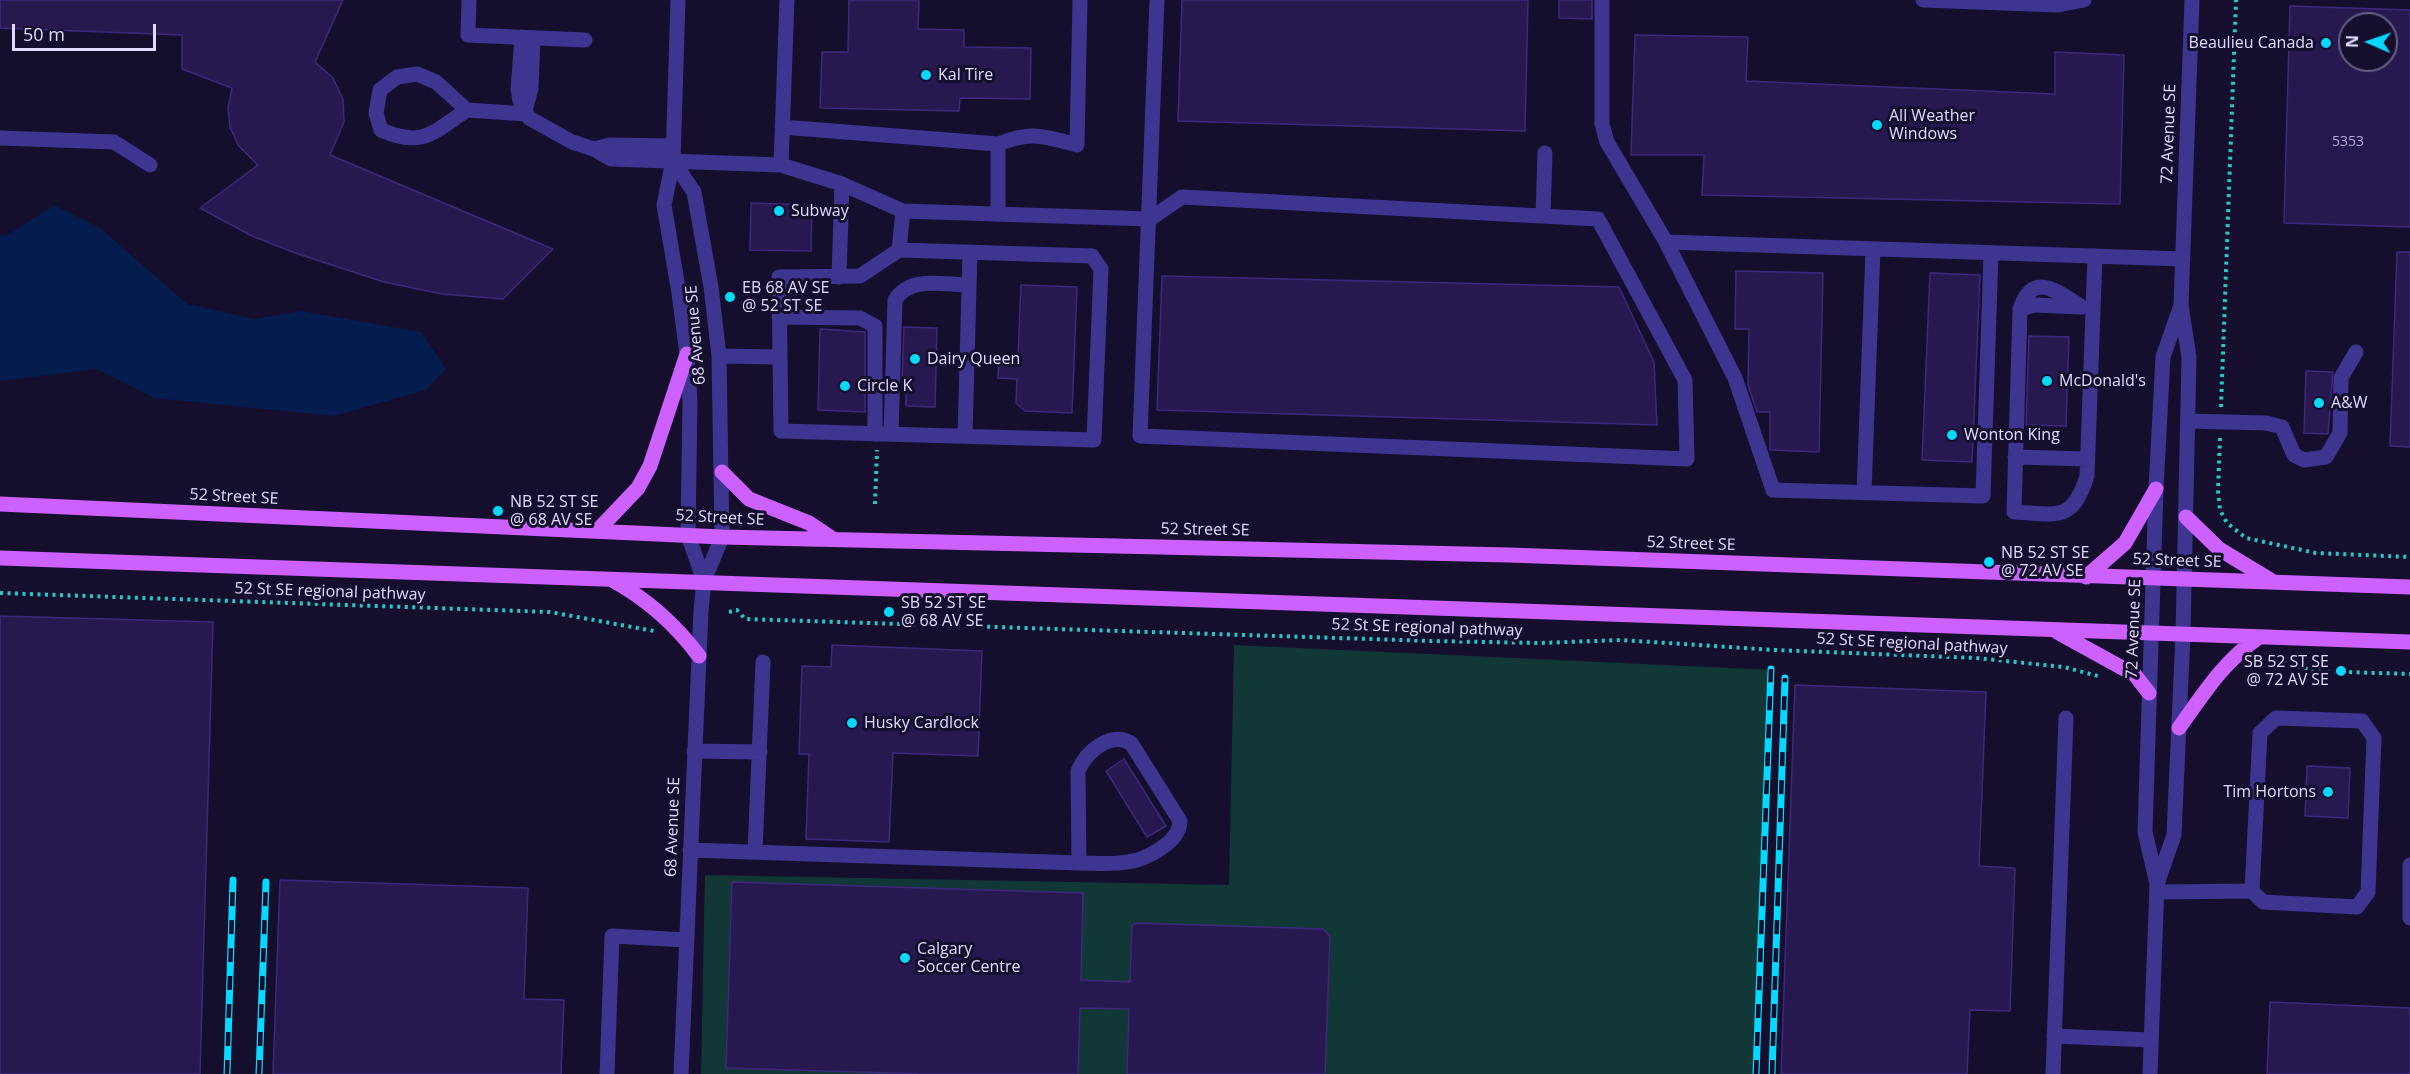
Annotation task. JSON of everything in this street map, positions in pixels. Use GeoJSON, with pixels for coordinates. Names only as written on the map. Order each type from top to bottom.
{"type":"FeatureCollection","features":[{"type":"Feature","properties":{"kind":"main road"},"geometry":{"type":"LineString","coordinates":[[597,531],[638,488],[650,466],[687,354]]}},
{"type":"Feature","properties":{"kind":"main road"},"geometry":{"type":"LineString","coordinates":[[722,472],[749,499],[809,523],[832,539]]}},
{"type":"Feature","properties":{"kind":"main road"},"geometry":{"type":"LineString","coordinates":[[2086,577],[2125,543],[2156,489]]}},
{"type":"Feature","properties":{"kind":"main road","name":"52 Street SE"},"geometry":{"type":"LineString","coordinates":[[0,504],[722,537],[1520,556],[2410,587]]}},
{"type":"Feature","properties":{"kind":"main road"},"geometry":{"type":"LineString","coordinates":[[2186,517],[2219,549],[2274,582]]}},
{"type":"Feature","properties":{"kind":"main road"},"geometry":{"type":"LineString","coordinates":[[0,558],[2410,642]]}},
{"type":"Feature","properties":{"kind":"main road"},"geometry":{"type":"LineString","coordinates":[[609,579],[638,595],[668,620],[699,656]]}},
{"type":"Feature","properties":{"kind":"main road"},"geometry":{"type":"LineString","coordinates":[[2051,630],[2135,675],[2149,693]]}},
{"type":"Feature","properties":{"kind":"main road"},"geometry":{"type":"LineString","coordinates":[[2179,728],[2221,669],[2235,654],[2259,637]]}},
{"type":"Feature","properties":{"kind":"street"},"geometry":{"type":"LineString","coordinates":[[469,0],[468,35],[585,40]]}},
{"type":"Feature","properties":{"kind":"street","name":"68 Avenue SE"},"geometry":{"type":"LineString","coordinates":[[678,0],[673,154],[664,205],[687,354],[690,401],[688,535],[704,581]]}},
{"type":"Feature","properties":{"kind":"street"},"geometry":{"type":"LineString","coordinates":[[781,165],[787,0]]}},
{"type":"Feature","properties":{"kind":"street"},"geometry":{"type":"LineString","coordinates":[[782,127],[998,144],[1021,135],[1033,134],[1077,145],[1080,0]]}},
{"type":"Feature","properties":{"kind":"street"},"geometry":{"type":"LineString","coordinates":[[527,37],[518,89],[526,112],[534,123],[581,147],[594,149],[611,159],[673,154],[781,165],[842,184],[903,211],[1150,219],[1182,197],[1598,219],[1685,380],[1688,459],[1140,436],[1150,219],[1157,0]]}},
{"type":"Feature","properties":{"kind":"street"},"geometry":{"type":"LineString","coordinates":[[1602,0],[1602,124],[1607,142],[1666,242],[1735,378],[1773,490],[1983,496],[1991,253]]}},
{"type":"Feature","properties":{"kind":"street"},"geometry":{"type":"LineString","coordinates":[[1923,0],[2058,5],[2084,0]]}},
{"type":"Feature","properties":{"kind":"street","name":"72 Avenue SE"},"geometry":{"type":"LineString","coordinates":[[2157,888],[2174,835],[2183,634],[2189,357],[2181,305],[2192,0]]}},
{"type":"Feature","properties":{"kind":"street"},"geometry":{"type":"LineString","coordinates":[[467,110],[436,82],[417,74],[397,77],[380,90],[376,113],[381,130],[400,138],[423,139],[467,110],[526,112]]}},
{"type":"Feature","properties":{"kind":"street"},"geometry":{"type":"LineString","coordinates":[[0,138],[114,142],[150,165]]}},
{"type":"Feature","properties":{"kind":"street"},"geometry":{"type":"LineString","coordinates":[[998,144],[998,214]]}},
{"type":"Feature","properties":{"kind":"street"},"geometry":{"type":"LineString","coordinates":[[1543,216],[1545,153]]}},
{"type":"Feature","properties":{"kind":"street","name":"68 Avenue SE"},"geometry":{"type":"LineString","coordinates":[[673,154],[694,192],[711,287],[719,356],[722,472],[722,537],[704,581],[694,751],[681,1074]]}},
{"type":"Feature","properties":{"kind":"street"},"geometry":{"type":"LineString","coordinates":[[838,277],[842,184]]}},
{"type":"Feature","properties":{"kind":"street"},"geometry":{"type":"LineString","coordinates":[[899,250],[903,211]]}},
{"type":"Feature","properties":{"kind":"street"},"geometry":{"type":"LineString","coordinates":[[1666,242],[2183,259]]}},
{"type":"Feature","properties":{"kind":"street"},"geometry":{"type":"LineString","coordinates":[[1864,493],[1873,249]]}},
{"type":"Feature","properties":{"kind":"street"},"geometry":{"type":"LineString","coordinates":[[899,250],[1092,256],[1101,269],[1094,440],[781,431],[779,278],[860,276],[899,250]]}},
{"type":"Feature","properties":{"kind":"street"},"geometry":{"type":"LineString","coordinates":[[965,436],[970,252]]}},
{"type":"Feature","properties":{"kind":"street"},"geometry":{"type":"LineString","coordinates":[[2087,308],[2035,305],[2020,309],[2014,513],[2054,514],[2068,511],[2079,501],[2086,476],[2087,308],[2095,256]]}},
{"type":"Feature","properties":{"kind":"street"},"geometry":{"type":"LineString","coordinates":[[881,434],[895,300],[900,292],[910,285],[969,285]]}},
{"type":"Feature","properties":{"kind":"street","name":"72 Avenue SE"},"geometry":{"type":"LineString","coordinates":[[2150,1074],[2157,888],[2145,832],[2156,489],[2163,357],[2181,305]]}},
{"type":"Feature","properties":{"kind":"street"},"geometry":{"type":"LineString","coordinates":[[779,317],[860,318],[875,326],[881,434]]}},
{"type":"Feature","properties":{"kind":"street"},"geometry":{"type":"LineString","coordinates":[[2188,421],[2266,423],[2282,427],[2294,455],[2304,460],[2326,457],[2340,433],[2341,378],[2356,352]]}},
{"type":"Feature","properties":{"kind":"street"},"geometry":{"type":"LineString","coordinates":[[719,356],[780,357]]}},
{"type":"Feature","properties":{"kind":"street"},"geometry":{"type":"LineString","coordinates":[[2015,457],[2087,459]]}},
{"type":"Feature","properties":{"kind":"street"},"geometry":{"type":"LineString","coordinates":[[756,852],[763,662]]}},
{"type":"Feature","properties":{"kind":"street"},"geometry":{"type":"LineString","coordinates":[[2053,1074],[2066,718]]}},
{"type":"Feature","properties":{"kind":"street"},"geometry":{"type":"LineString","coordinates":[[2157,888],[2253,891],[2263,902],[2357,907],[2368,892],[2374,738],[2362,721],[2276,718],[2260,733],[2253,891]]}},
{"type":"Feature","properties":{"kind":"street"},"geometry":{"type":"LineString","coordinates":[[690,850],[1079,863],[1138,860],[1166,844],[1180,830],[1180,821],[1131,743],[1121,737],[1110,739],[1083,759],[1078,771],[1079,863]]}},
{"type":"Feature","properties":{"kind":"street"},"geometry":{"type":"LineString","coordinates":[[694,751],[760,752]]}},
{"type":"Feature","properties":{"kind":"street"},"geometry":{"type":"LineString","coordinates":[[2410,865],[2410,918]]}},
{"type":"Feature","properties":{"kind":"street"},"geometry":{"type":"LineString","coordinates":[[607,1074],[612,936],[687,940]]}},
{"type":"Feature","properties":{"kind":"street"},"geometry":{"type":"LineString","coordinates":[[2054,1036],[2151,1040]]}},
{"type":"Feature","properties":{"kind":"path"},"geometry":{"type":"LineString","coordinates":[[2236,0],[2218,491],[2220,510],[2227,523],[2246,538],[2316,554],[2410,556]]}},
{"type":"Feature","properties":{"kind":"path"},"geometry":{"type":"LineString","coordinates":[[875,504],[881,434]]}},
{"type":"Feature","properties":{"kind":"path","name":"52 St SE regional pathway"},"geometry":{"type":"LineString","coordinates":[[0,593],[550,612],[657,632]]}},
{"type":"Feature","properties":{"kind":"path","name":"52 St SE regional pathway"},"geometry":{"type":"LineString","coordinates":[[729,612],[737,610],[745,619],[1541,643],[1621,640],[1775,650],[1976,658],[2064,667],[2105,678]]}},
{"type":"Feature","properties":{"kind":"path"},"geometry":{"type":"LineString","coordinates":[[2247,665],[2283,662],[2314,671],[2410,674]]}},
{"type":"Feature","properties":{"kind":"green space"},"geometry":{"type":"Polygon","coordinates":[[[1234,645],[1772,670],[1758,1074],[701,1074],[705,875],[1229,885],[1234,645]]]}},
{"type":"Feature","properties":{"kind":"water"},"geometry":{"type":"Polygon","coordinates":[[[54,205],[100,228],[187,304],[254,319],[301,311],[421,332],[446,369],[426,390],[333,416],[154,398],[97,369],[0,381],[0,235],[8,235],[54,205]]]}},
{"type":"Feature","properties":{"kind":"building"},"geometry":{"type":"Polygon","coordinates":[[[0,0],[343,0],[315,62],[333,78],[343,99],[344,122],[330,155],[553,249],[503,299],[442,294],[384,282],[298,254],[252,236],[200,208],[258,165],[238,145],[230,127],[228,108],[232,88],[182,69],[182,35],[0,28],[0,0]]]}},
{"type":"Feature","properties":{"kind":"building","name":"Kal Tire"},"geometry":{"type":"Polygon","coordinates":[[[849,0],[919,0],[918,29],[964,30],[964,47],[1031,48],[1030,99],[960,98],[959,111],[820,108],[822,52],[848,52],[849,0]]]}},
{"type":"Feature","properties":{"kind":"building"},"geometry":{"type":"Polygon","coordinates":[[[1182,0],[1528,0],[1525,131],[1178,121],[1182,0]]]}},
{"type":"Feature","properties":{"kind":"building"},"geometry":{"type":"Polygon","coordinates":[[[1559,0],[1592,0],[1592,19],[1559,18],[1559,0]]]}},
{"type":"Feature","properties":{"kind":"building"},"geometry":{"type":"Polygon","coordinates":[[[2290,6],[2410,10],[2410,227],[2284,223],[2290,6]]]}},
{"type":"Feature","properties":{"kind":"building","name":"All Weather Windows"},"geometry":{"type":"Polygon","coordinates":[[[1635,35],[1748,37],[1746,81],[2055,94],[2055,52],[2124,55],[2120,204],[1702,195],[1704,155],[1631,155],[1635,35]]]}},
{"type":"Feature","properties":{"kind":"building"},"geometry":{"type":"Polygon","coordinates":[[[751,203],[812,205],[811,251],[750,250],[751,203]]]}},
{"type":"Feature","properties":{"kind":"building"},"geometry":{"type":"Polygon","coordinates":[[[2397,252],[2410,252],[2410,447],[2390,446],[2397,252]]]}},
{"type":"Feature","properties":{"kind":"building"},"geometry":{"type":"Polygon","coordinates":[[[1736,271],[1823,273],[1819,452],[1770,450],[1770,412],[1757,412],[1748,385],[1749,329],[1735,329],[1736,271]]]}},
{"type":"Feature","properties":{"kind":"building"},"geometry":{"type":"Polygon","coordinates":[[[1930,273],[1980,275],[1972,462],[1922,460],[1930,273]]]}},
{"type":"Feature","properties":{"kind":"building"},"geometry":{"type":"Polygon","coordinates":[[[1162,276],[1619,287],[1654,362],[1657,425],[1157,410],[1162,276]]]}},
{"type":"Feature","properties":{"kind":"building"},"geometry":{"type":"Polygon","coordinates":[[[1021,285],[1077,287],[1072,413],[1025,411],[1016,403],[1017,379],[998,378],[999,355],[1018,356],[1021,285]]]}},
{"type":"Feature","properties":{"kind":"building"},"geometry":{"type":"Polygon","coordinates":[[[904,327],[937,328],[935,407],[906,406],[906,383],[902,383],[904,327]]]}},
{"type":"Feature","properties":{"kind":"building"},"geometry":{"type":"Polygon","coordinates":[[[820,329],[865,332],[865,412],[818,410],[820,329]]]}},
{"type":"Feature","properties":{"kind":"building","name":"McDonald's"},"geometry":{"type":"Polygon","coordinates":[[[2029,336],[2069,337],[2066,426],[2026,425],[2029,336]]]}},
{"type":"Feature","properties":{"kind":"building","name":"A&W"},"geometry":{"type":"Polygon","coordinates":[[[2306,371],[2333,372],[2328,434],[2304,433],[2306,371]]]}},
{"type":"Feature","properties":{"kind":"building"},"geometry":{"type":"Polygon","coordinates":[[[0,616],[213,622],[200,1074],[0,1074],[0,616]]]}},
{"type":"Feature","properties":{"kind":"building"},"geometry":{"type":"Polygon","coordinates":[[[832,645],[982,651],[978,756],[893,753],[889,842],[806,839],[809,754],[799,754],[802,666],[831,667],[832,645]]]}},
{"type":"Feature","properties":{"kind":"building"},"geometry":{"type":"Polygon","coordinates":[[[1795,685],[1986,692],[1979,866],[2015,868],[2010,1011],[1970,1010],[1967,1074],[1781,1074],[1795,685]]]}},
{"type":"Feature","properties":{"kind":"building"},"geometry":{"type":"Polygon","coordinates":[[[1124,759],[1166,826],[1147,837],[1106,771],[1124,759]]]}},
{"type":"Feature","properties":{"kind":"building","name":"Tim Hortons"},"geometry":{"type":"Polygon","coordinates":[[[2307,766],[2350,768],[2348,818],[2305,816],[2307,766]]]}},
{"type":"Feature","properties":{"kind":"building"},"geometry":{"type":"Polygon","coordinates":[[[280,880],[528,888],[524,999],[564,1000],[561,1074],[273,1074],[280,880]]]}},
{"type":"Feature","properties":{"kind":"building","name":"Calgary Soccer Centre"},"geometry":{"type":"Polygon","coordinates":[[[732,882],[1083,893],[1081,980],[1130,982],[1132,925],[1138,923],[1323,929],[1330,936],[1325,1074],[1127,1074],[1129,1009],[1080,1008],[1078,1074],[923,1074],[726,1068],[732,882]]]}},
{"type":"Feature","properties":{"kind":"building"},"geometry":{"type":"Polygon","coordinates":[[[2270,1002],[2410,1008],[2410,1074],[2267,1074],[2270,1002]]]}},
{"type":"Feature","properties":{"kind":"railway"},"geometry":{"type":"LineString","coordinates":[[1756,1074],[1771,669]]}},
{"type":"Feature","properties":{"kind":"railway"},"geometry":{"type":"LineString","coordinates":[[1772,1074],[1785,678]]}},
{"type":"Feature","properties":{"kind":"railway"},"geometry":{"type":"LineString","coordinates":[[227,1074],[233,880]]}},
{"type":"Feature","properties":{"kind":"railway"},"geometry":{"type":"LineString","coordinates":[[259,1074],[266,882]]}},
{"type":"Feature","properties":{"kind":"place","name":"Beaulieu Canada"},"geometry":{"type":"Point","coordinates":[2326,43]}},
{"type":"Feature","properties":{"kind":"place","name":"Kal Tire"},"geometry":{"type":"Point","coordinates":[926,75]}},
{"type":"Feature","properties":{"kind":"place","name":"All Weather Windows"},"geometry":{"type":"Point","coordinates":[1877,125]}},
{"type":"Feature","properties":{"kind":"place","name":"Subway"},"geometry":{"type":"Point","coordinates":[779,211]}},
{"type":"Feature","properties":{"kind":"place","name":"EB 68 AV SE @ 52 ST SE"},"geometry":{"type":"Point","coordinates":[730,297]}},
{"type":"Feature","properties":{"kind":"place","name":"Dairy Queen"},"geometry":{"type":"Point","coordinates":[915,359]}},
{"type":"Feature","properties":{"kind":"place","name":"McDonald's"},"geometry":{"type":"Point","coordinates":[2047,381]}},
{"type":"Feature","properties":{"kind":"place","name":"Circle K"},"geometry":{"type":"Point","coordinates":[845,386]}},
{"type":"Feature","properties":{"kind":"place","name":"A&W"},"geometry":{"type":"Point","coordinates":[2319,403]}},
{"type":"Feature","properties":{"kind":"place","name":"Wonton King"},"geometry":{"type":"Point","coordinates":[1952,435]}},
{"type":"Feature","properties":{"kind":"place","name":"NB 52 ST SE @ 68 AV SE"},"geometry":{"type":"Point","coordinates":[498,511]}},
{"type":"Feature","properties":{"kind":"place","name":"NB 52 ST SE @ 72 AV SE"},"geometry":{"type":"Point","coordinates":[1989,562]}},
{"type":"Feature","properties":{"kind":"place","name":"SB 52 ST SE @ 68 AV SE"},"geometry":{"type":"Point","coordinates":[889,612]}},
{"type":"Feature","properties":{"kind":"place","name":"SB 52 ST SE @ 72 AV SE"},"geometry":{"type":"Point","coordinates":[2341,671]}},
{"type":"Feature","properties":{"kind":"place","name":"Husky Cardlock"},"geometry":{"type":"Point","coordinates":[852,723]}},
{"type":"Feature","properties":{"kind":"place","name":"Tim Hortons"},"geometry":{"type":"Point","coordinates":[2328,792]}},
{"type":"Feature","properties":{"kind":"place","name":"Calgary Soccer Centre"},"geometry":{"type":"Point","coordinates":[905,958]}}]}
